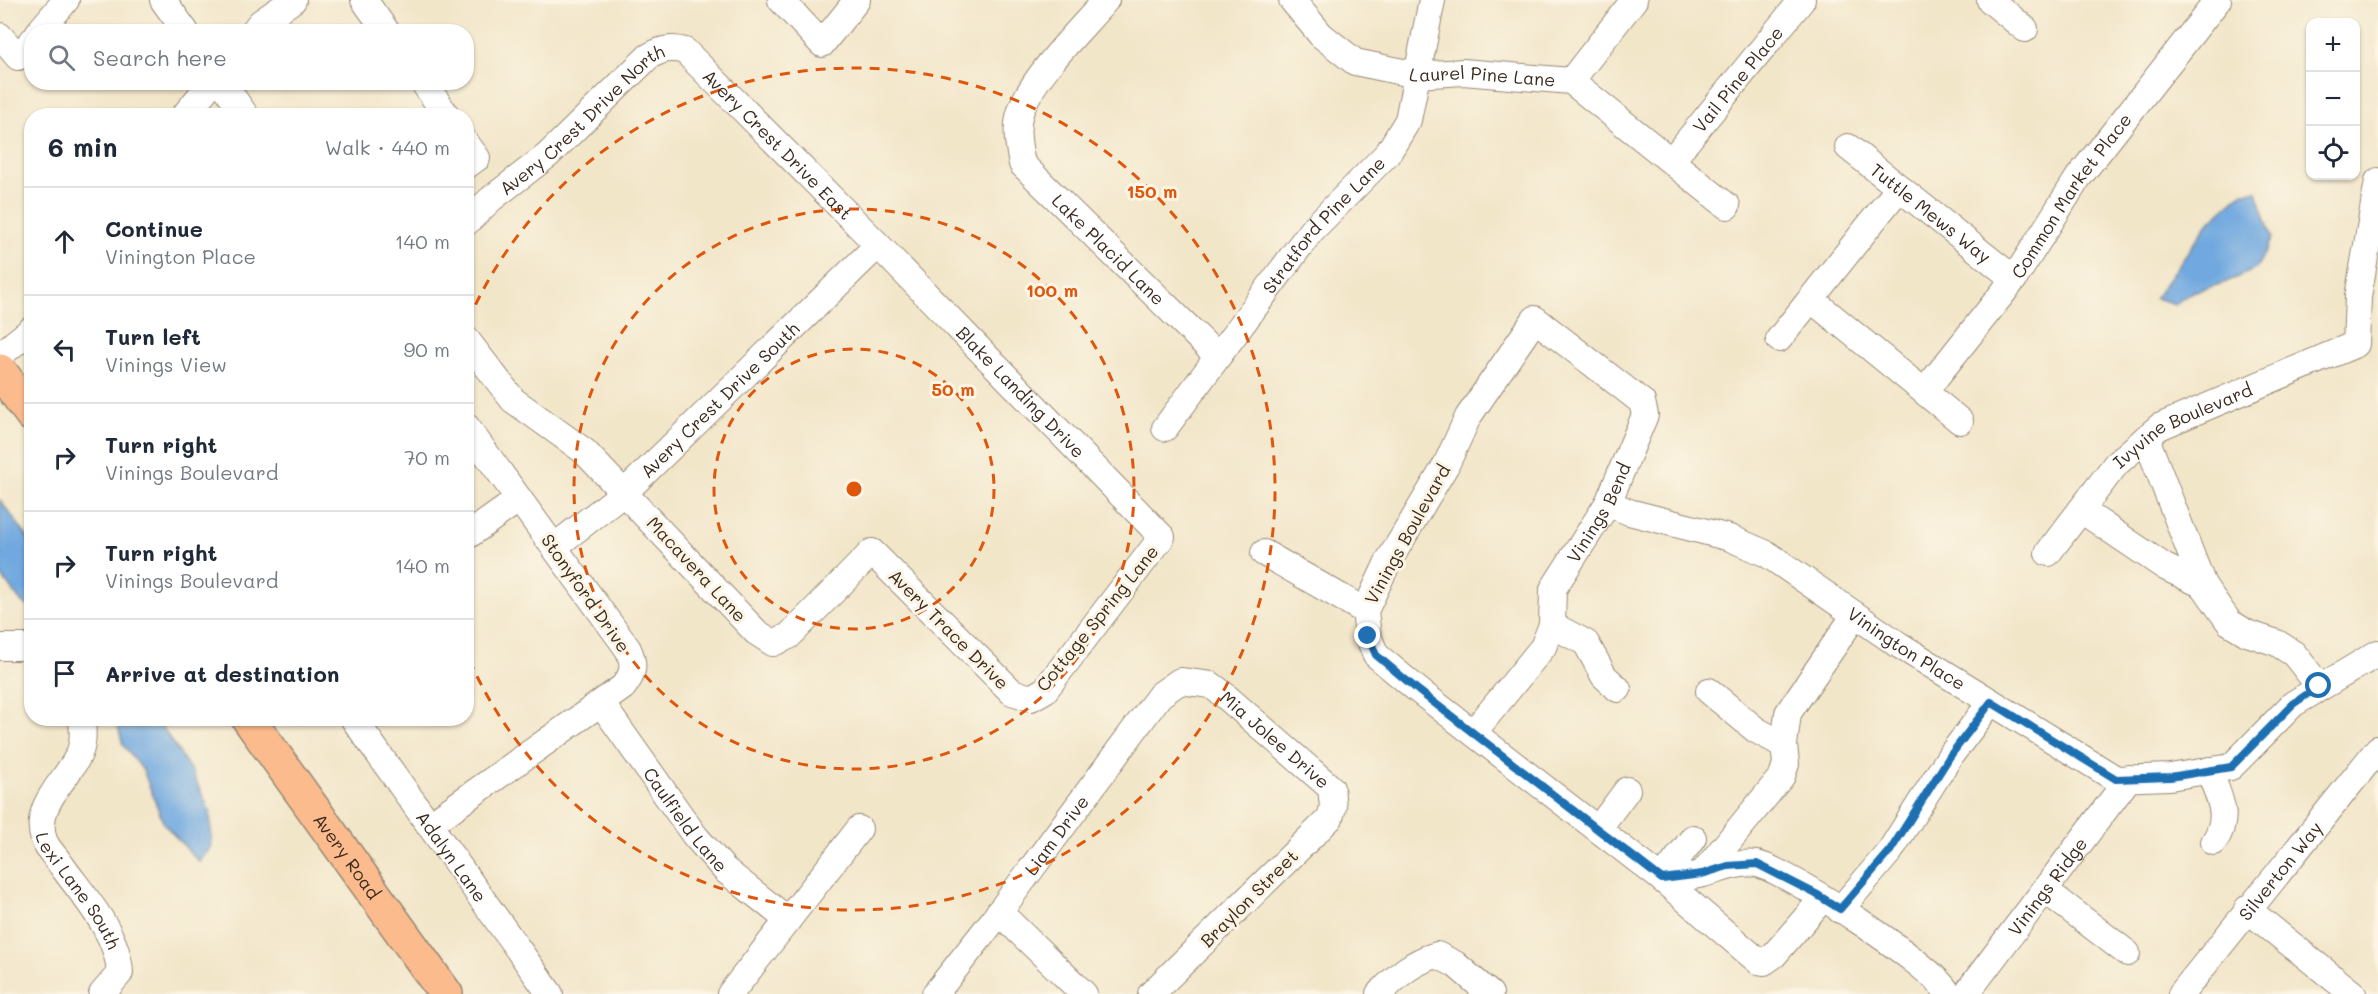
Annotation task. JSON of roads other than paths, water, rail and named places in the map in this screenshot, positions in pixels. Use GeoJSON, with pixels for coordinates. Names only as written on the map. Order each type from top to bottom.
{"type":"FeatureCollection","features":[{"type":"Feature","properties":{"kind":"main road"},"geometry":{"type":"LineString","coordinates":[[0,371],[24,404]]}},
{"type":"Feature","properties":{"kind":"main road","name":"Avery Road"},"geometry":{"type":"LineString","coordinates":[[254,726],[446,994]]}},
{"type":"Feature","properties":{"kind":"street"},"geometry":{"type":"LineString","coordinates":[[46,24],[66,0]]}},
{"type":"Feature","properties":{"kind":"street"},"geometry":{"type":"LineString","coordinates":[[259,24],[293,0]]}},
{"type":"Feature","properties":{"kind":"street"},"geometry":{"type":"LineString","coordinates":[[364,0],[381,24]]}},
{"type":"Feature","properties":{"kind":"street"},"geometry":{"type":"LineString","coordinates":[[781,0],[822,44],[857,0]]}},
{"type":"Feature","properties":{"kind":"street","name":"Lake Placid Lane"},"geometry":{"type":"LineString","coordinates":[[1106,0],[1022,105],[1017,134],[1022,164],[1217,356]]}},
{"type":"Feature","properties":{"kind":"street","name":"Laurel Pine Lane"},"geometry":{"type":"LineString","coordinates":[[1292,0],[1321,35],[1356,62],[1417,75],[1464,72],[1571,81],[1727,206]]}},
{"type":"Feature","properties":{"kind":"street","name":"Stratford Pine Lane"},"geometry":{"type":"LineString","coordinates":[[1165,428],[1311,231],[1388,153],[1408,120],[1432,0]]}},
{"type":"Feature","properties":{"kind":"street"},"geometry":{"type":"LineString","coordinates":[[1571,81],[1634,0]]}},
{"type":"Feature","properties":{"kind":"street","name":"Vail Pine Place"},"geometry":{"type":"LineString","coordinates":[[1672,160],[1802,0]]}},
{"type":"Feature","properties":{"kind":"street"},"geometry":{"type":"LineString","coordinates":[[1990,0],[2025,29]]}},
{"type":"Feature","properties":{"kind":"street","name":"Common Market Place"},"geometry":{"type":"LineString","coordinates":[[1925,392],[2014,279],[2078,178],[2218,0]]}},
{"type":"Feature","properties":{"kind":"street"},"geometry":{"type":"LineString","coordinates":[[0,36],[18,57],[24,50]]}},
{"type":"Feature","properties":{"kind":"street","name":"Avery Crest Drive North"},"geometry":{"type":"LineString","coordinates":[[474,215],[491,199],[548,155],[648,57],[660,50],[675,48]]}},
{"type":"Feature","properties":{"kind":"street","name":"Avery Crest Drive East"},"geometry":{"type":"LineString","coordinates":[[675,48],[686,51],[695,59],[878,245]]}},
{"type":"Feature","properties":{"kind":"street"},"geometry":{"type":"LineString","coordinates":[[191,108],[205,90]]}},
{"type":"Feature","properties":{"kind":"street"},"geometry":{"type":"LineString","coordinates":[[228,90],[240,108]]}},
{"type":"Feature","properties":{"kind":"street"},"geometry":{"type":"LineString","coordinates":[[429,90],[441,108]]}},
{"type":"Feature","properties":{"kind":"street","name":"Tuttle Mews Way"},"geometry":{"type":"LineString","coordinates":[[1848,147],[2014,279]]}},
{"type":"Feature","properties":{"kind":"street","name":"Ivyvine Boulevard"},"geometry":{"type":"LineString","coordinates":[[2048,553],[2116,464],[2159,427],[2367,340],[2358,297],[2378,181]]}},
{"type":"Feature","properties":{"kind":"street"},"geometry":{"type":"LineString","coordinates":[[1779,339],[1899,188]]}},
{"type":"Feature","properties":{"kind":"street","name":"Avery Crest Drive South"},"geometry":{"type":"LineString","coordinates":[[554,547],[625,492],[878,245]]}},
{"type":"Feature","properties":{"kind":"street","name":"Blake Landing Drive"},"geometry":{"type":"LineString","coordinates":[[878,245],[1162,537]]}},
{"type":"Feature","properties":{"kind":"street"},"geometry":{"type":"LineString","coordinates":[[1812,300],[1960,421]]}},
{"type":"Feature","properties":{"kind":"street","name":"Vinings Bend"},"geometry":{"type":"LineString","coordinates":[[1473,733],[1543,647],[1552,625],[1553,589],[1608,503],[1645,415],[1646,408],[1642,402],[1535,319]]}},
{"type":"Feature","properties":{"kind":"street","name":"Vinings Boulevard"},"geometry":{"type":"LineString","coordinates":[[1535,319],[1468,417],[1446,465],[1388,562],[1365,611],[1368,636],[1376,655],[1662,879],[1758,961],[1764,962],[1774,955],[1832,904]]}},
{"type":"Feature","properties":{"kind":"street"},"geometry":{"type":"LineString","coordinates":[[0,355],[24,336]]}},
{"type":"Feature","properties":{"kind":"street","name":"Macavera Lane"},"geometry":{"type":"LineString","coordinates":[[475,371],[585,451],[756,632],[773,643],[789,636],[872,552]]}},
{"type":"Feature","properties":{"kind":"street","name":"Stonyford Drive"},"geometry":{"type":"LineString","coordinates":[[429,825],[602,703],[630,678],[633,667],[632,657],[474,437]]}},
{"type":"Feature","properties":{"kind":"street"},"geometry":{"type":"LineString","coordinates":[[2146,438],[2203,585],[2229,622],[2247,633],[2277,643],[2294,654],[2319,686]]}},
{"type":"Feature","properties":{"kind":"street"},"geometry":{"type":"LineString","coordinates":[[474,531],[519,499]]}},
{"type":"Feature","properties":{"kind":"street","name":"Vinington Place"},"geometry":{"type":"LineString","coordinates":[[1608,503],[1629,512],[1730,538],[1767,554],[1855,615],[2116,779],[2170,777],[2231,767],[2293,704],[2319,686],[2378,653]]}},
{"type":"Feature","properties":{"kind":"street"},"geometry":{"type":"LineString","coordinates":[[2081,510],[2165,567],[2203,585]]}},
{"type":"Feature","properties":{"kind":"street","name":"Cottage Spring Lane"},"geometry":{"type":"LineString","coordinates":[[1031,698],[1045,690],[1162,537]]}},
{"type":"Feature","properties":{"kind":"street","name":"Avery Trace Drive"},"geometry":{"type":"LineString","coordinates":[[872,552],[1012,692],[1031,698]]}},
{"type":"Feature","properties":{"kind":"street"},"geometry":{"type":"LineString","coordinates":[[1264,553],[1365,611]]}},
{"type":"Feature","properties":{"kind":"street"},"geometry":{"type":"LineString","coordinates":[[1702,874],[1782,776],[1786,764],[1784,745],[1788,713],[1855,615]]}},
{"type":"Feature","properties":{"kind":"street"},"geometry":{"type":"LineString","coordinates":[[1552,625],[1586,643],[1604,676],[1618,689]]}},
{"type":"Feature","properties":{"kind":"street"},"geometry":{"type":"LineString","coordinates":[[0,647],[24,647]]}},
{"type":"Feature","properties":{"kind":"street","name":"Mia Jolee Drive"},"geometry":{"type":"LineString","coordinates":[[1180,681],[1211,685],[1322,779],[1331,788],[1333,795]]}},
{"type":"Feature","properties":{"kind":"street","name":"Liam Drive"},"geometry":{"type":"LineString","coordinates":[[935,994],[999,912],[1160,695],[1180,681]]}},
{"type":"Feature","properties":{"kind":"street"},"geometry":{"type":"LineString","coordinates":[[1709,691],[1756,730],[1784,745]]}},
{"type":"Feature","properties":{"kind":"street"},"geometry":{"type":"LineString","coordinates":[[1832,904],[1890,851],[1950,756],[1991,702]]}},
{"type":"Feature","properties":{"kind":"street","name":"Caulfield Lane"},"geometry":{"type":"LineString","coordinates":[[602,703],[710,854],[788,920]]}},
{"type":"Feature","properties":{"kind":"street","name":"Lexi Lane South"},"geometry":{"type":"LineString","coordinates":[[83,726],[84,737],[77,758],[55,788],[42,816],[44,840],[105,926],[119,955],[120,973],[102,994]]}},
{"type":"Feature","properties":{"kind":"street","name":"Adalyn Lane"},"geometry":{"type":"LineString","coordinates":[[359,726],[550,994]]}},
{"type":"Feature","properties":{"kind":"street","name":"Silverton Way"},"geometry":{"type":"LineString","coordinates":[[2181,994],[2247,909],[2378,749]]}},
{"type":"Feature","properties":{"kind":"street"},"geometry":{"type":"LineString","coordinates":[[2209,770],[2224,813],[2224,827],[2214,842]]}},
{"type":"Feature","properties":{"kind":"street","name":"Vinings Ridge"},"geometry":{"type":"LineString","coordinates":[[1965,994],[2129,778]]}},
{"type":"Feature","properties":{"kind":"street"},"geometry":{"type":"LineString","coordinates":[[1598,829],[1627,790]]}},
{"type":"Feature","properties":{"kind":"street","name":"Braylon Street"},"geometry":{"type":"LineString","coordinates":[[1151,994],[1330,818],[1333,795]]}},
{"type":"Feature","properties":{"kind":"street"},"geometry":{"type":"LineString","coordinates":[[730,994],[859,829]]}},
{"type":"Feature","properties":{"kind":"street"},"geometry":{"type":"LineString","coordinates":[[1662,879],[1693,838]]}},
{"type":"Feature","properties":{"kind":"street"},"geometry":{"type":"LineString","coordinates":[[1662,879],[1702,874],[1728,866],[1757,864],[1832,904],[1916,962],[1948,994]]}},
{"type":"Feature","properties":{"kind":"street"},"geometry":{"type":"LineString","coordinates":[[2045,890],[2127,953]]}},
{"type":"Feature","properties":{"kind":"street"},"geometry":{"type":"LineString","coordinates":[[2247,909],[2353,994]]}},
{"type":"Feature","properties":{"kind":"street"},"geometry":{"type":"LineString","coordinates":[[999,912],[1084,994]]}},
{"type":"Feature","properties":{"kind":"street"},"geometry":{"type":"LineString","coordinates":[[1379,994],[1402,970],[1421,959],[1437,955],[1455,963],[1490,994]]}},
{"type":"Feature","properties":{"kind":"water"},"geometry":{"type":"Polygon","coordinates":[[[2257,191],[2272,238],[2256,269],[2224,283],[2192,292],[2175,304],[2155,298],[2208,223],[2243,192],[2257,191]]]}},
{"type":"Feature","properties":{"kind":"water"},"geometry":{"type":"Polygon","coordinates":[[[0,500],[24,533],[24,604],[0,574],[0,500]]]}},
{"type":"Feature","properties":{"kind":"water"},"geometry":{"type":"Polygon","coordinates":[[[118,726],[162,726],[192,772],[210,812],[212,846],[199,862],[164,824],[143,770],[123,745],[118,726]]]}}]}
